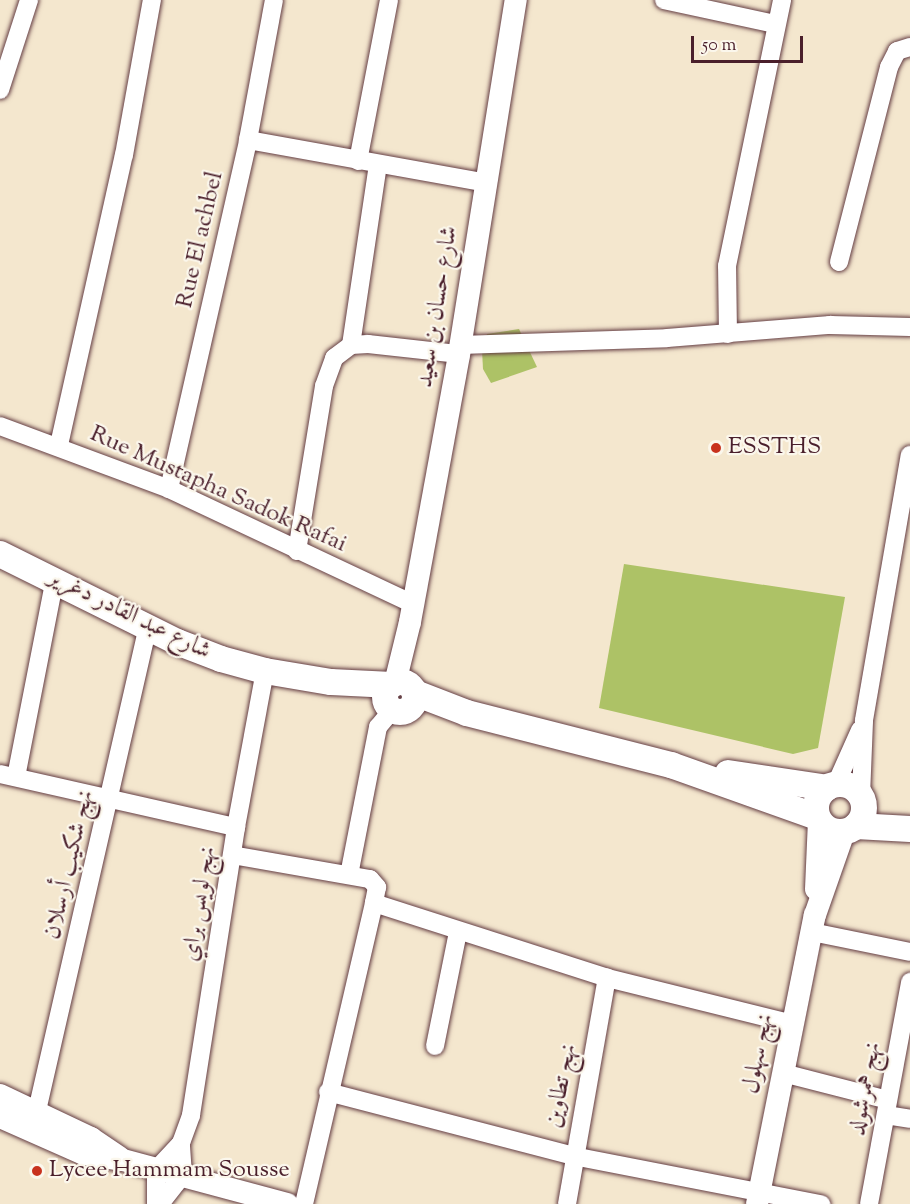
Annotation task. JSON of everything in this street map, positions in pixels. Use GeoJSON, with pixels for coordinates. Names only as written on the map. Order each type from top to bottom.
{"type":"FeatureCollection","features":[{"type":"Feature","properties":{"kind":"main road","name":"شارع عبد القادر دغرير"},"geometry":{"type":"LineString","coordinates":[[0,554],[55,579],[177,642],[265,671],[401,696],[671,765],[818,819]]}},
{"type":"Feature","properties":{"kind":"main road","name":"شارع عبد القادر دغرير"},"geometry":{"type":"LineString","coordinates":[[671,765],[832,786]]}},
{"type":"Feature","properties":{"kind":"main road"},"geometry":{"type":"LineString","coordinates":[[910,819],[862,798],[850,786],[832,786],[818,798],[818,819],[830,830],[910,829]]}},
{"type":"Feature","properties":{"kind":"main road"},"geometry":{"type":"LineString","coordinates":[[850,829],[864,814],[862,798]]}},
{"type":"Feature","properties":{"kind":"street"},"geometry":{"type":"LineString","coordinates":[[0,90],[28,0]]}},
{"type":"Feature","properties":{"kind":"street"},"geometry":{"type":"LineString","coordinates":[[58,445],[124,155],[152,0]]}},
{"type":"Feature","properties":{"kind":"street","name":"Rue El achbel"},"geometry":{"type":"LineString","coordinates":[[169,489],[249,140],[274,0]]}},
{"type":"Feature","properties":{"kind":"street"},"geometry":{"type":"LineString","coordinates":[[357,161],[389,0]]}},
{"type":"Feature","properties":{"kind":"street","name":"شارع حسان بن سعيد"},"geometry":{"type":"LineString","coordinates":[[401,696],[412,613],[459,349],[516,0]]}},
{"type":"Feature","properties":{"kind":"street"},"geometry":{"type":"LineString","coordinates":[[664,0],[775,24]]}},
{"type":"Feature","properties":{"kind":"street"},"geometry":{"type":"LineString","coordinates":[[728,334],[727,266],[775,24],[782,0]]}},
{"type":"Feature","properties":{"kind":"street"},"geometry":{"type":"LineString","coordinates":[[839,261],[889,67],[897,51],[910,47]]}},
{"type":"Feature","properties":{"kind":"street"},"geometry":{"type":"LineString","coordinates":[[249,140],[486,183]]}},
{"type":"Feature","properties":{"kind":"street"},"geometry":{"type":"LineString","coordinates":[[351,345],[378,165]]}},
{"type":"Feature","properties":{"kind":"street"},"geometry":{"type":"LineString","coordinates":[[297,551],[327,372],[333,358],[351,345],[459,349],[728,334],[830,325],[910,327]]}},
{"type":"Feature","properties":{"kind":"street","name":"Rue Mustapha Sadok Rafai"},"geometry":{"type":"LineString","coordinates":[[0,426],[58,445],[169,489],[297,551],[412,613]]}},
{"type":"Feature","properties":{"kind":"street"},"geometry":{"type":"LineString","coordinates":[[862,798],[864,720],[910,455]]}},
{"type":"Feature","properties":{"kind":"street"},"geometry":{"type":"LineString","coordinates":[[55,579],[8,776],[236,827]]}},
{"type":"Feature","properties":{"kind":"street","name":"نهج شكيب أرسلان"},"geometry":{"type":"LineString","coordinates":[[36,1115],[110,800],[148,626]]}},
{"type":"Feature","properties":{"kind":"street","name":"نهج لويس براي"},"geometry":{"type":"LineString","coordinates":[[182,1143],[191,1115],[236,827],[265,671]]}},
{"type":"Feature","properties":{"kind":"street"},"geometry":{"type":"LineString","coordinates":[[350,875],[370,785],[378,727],[401,696]]}},
{"type":"Feature","properties":{"kind":"street"},"geometry":{"type":"LineString","coordinates":[[832,786],[864,720]]}},
{"type":"Feature","properties":{"kind":"street","name":"نهج سهلول"},"geometry":{"type":"LineString","coordinates":[[814,923],[818,819]]}},
{"type":"Feature","properties":{"kind":"street","name":"نهج سهلول"},"geometry":{"type":"LineString","coordinates":[[758,1197],[814,923],[850,829]]}},
{"type":"Feature","properties":{"kind":"street"},"geometry":{"type":"LineString","coordinates":[[232,855],[350,875],[376,884],[374,903],[328,1092],[304,1204]]}},
{"type":"Feature","properties":{"kind":"street"},"geometry":{"type":"LineString","coordinates":[[374,903],[458,932],[607,978],[793,1024]]}},
{"type":"Feature","properties":{"kind":"street"},"geometry":{"type":"LineString","coordinates":[[814,923],[910,952]]}},
{"type":"Feature","properties":{"kind":"street"},"geometry":{"type":"LineString","coordinates":[[435,1046],[458,932]]}},
{"type":"Feature","properties":{"kind":"street","name":"نهج تطاوين"},"geometry":{"type":"LineString","coordinates":[[567,1204],[573,1156],[607,978]]}},
{"type":"Feature","properties":{"kind":"street","name":"نهج همرشولد"},"geometry":{"type":"LineString","coordinates":[[869,1204],[887,1107],[905,1034],[910,982]]}},
{"type":"Feature","properties":{"kind":"street"},"geometry":{"type":"LineString","coordinates":[[783,1073],[887,1107],[910,1119]]}},
{"type":"Feature","properties":{"kind":"street"},"geometry":{"type":"LineString","coordinates":[[328,1092],[573,1156],[758,1197],[820,1204]]}},
{"type":"Feature","properties":{"kind":"street"},"geometry":{"type":"LineString","coordinates":[[0,1095],[36,1115],[91,1138],[123,1160]]}},
{"type":"Feature","properties":{"kind":"street"},"geometry":{"type":"LineString","coordinates":[[0,1117],[84,1154],[123,1160],[287,1204]]}},
{"type":"Feature","properties":{"kind":"street"},"geometry":{"type":"LineString","coordinates":[[158,1204],[156,1170],[182,1143]]}},
{"type":"Feature","properties":{"kind":"street"},"geometry":{"type":"LineString","coordinates":[[158,1204],[183,1175],[182,1143]]}},
{"type":"Feature","properties":{"kind":"green space"},"geometry":{"type":"Polygon","coordinates":[[[519,329],[537,367],[491,383],[483,369],[482,350],[487,334],[519,329]]]}},
{"type":"Feature","properties":{"kind":"green space"},"geometry":{"type":"Polygon","coordinates":[[[624,564],[845,597],[818,748],[793,754],[599,708],[624,564]]]}},
{"type":"Feature","properties":{"kind":"place","name":"ESSTHS"},"geometry":{"type":"Point","coordinates":[716,448]}},
{"type":"Feature","properties":{"kind":"place","name":"Lycee Hammam Sousse"},"geometry":{"type":"Point","coordinates":[37,1171]}}]}
